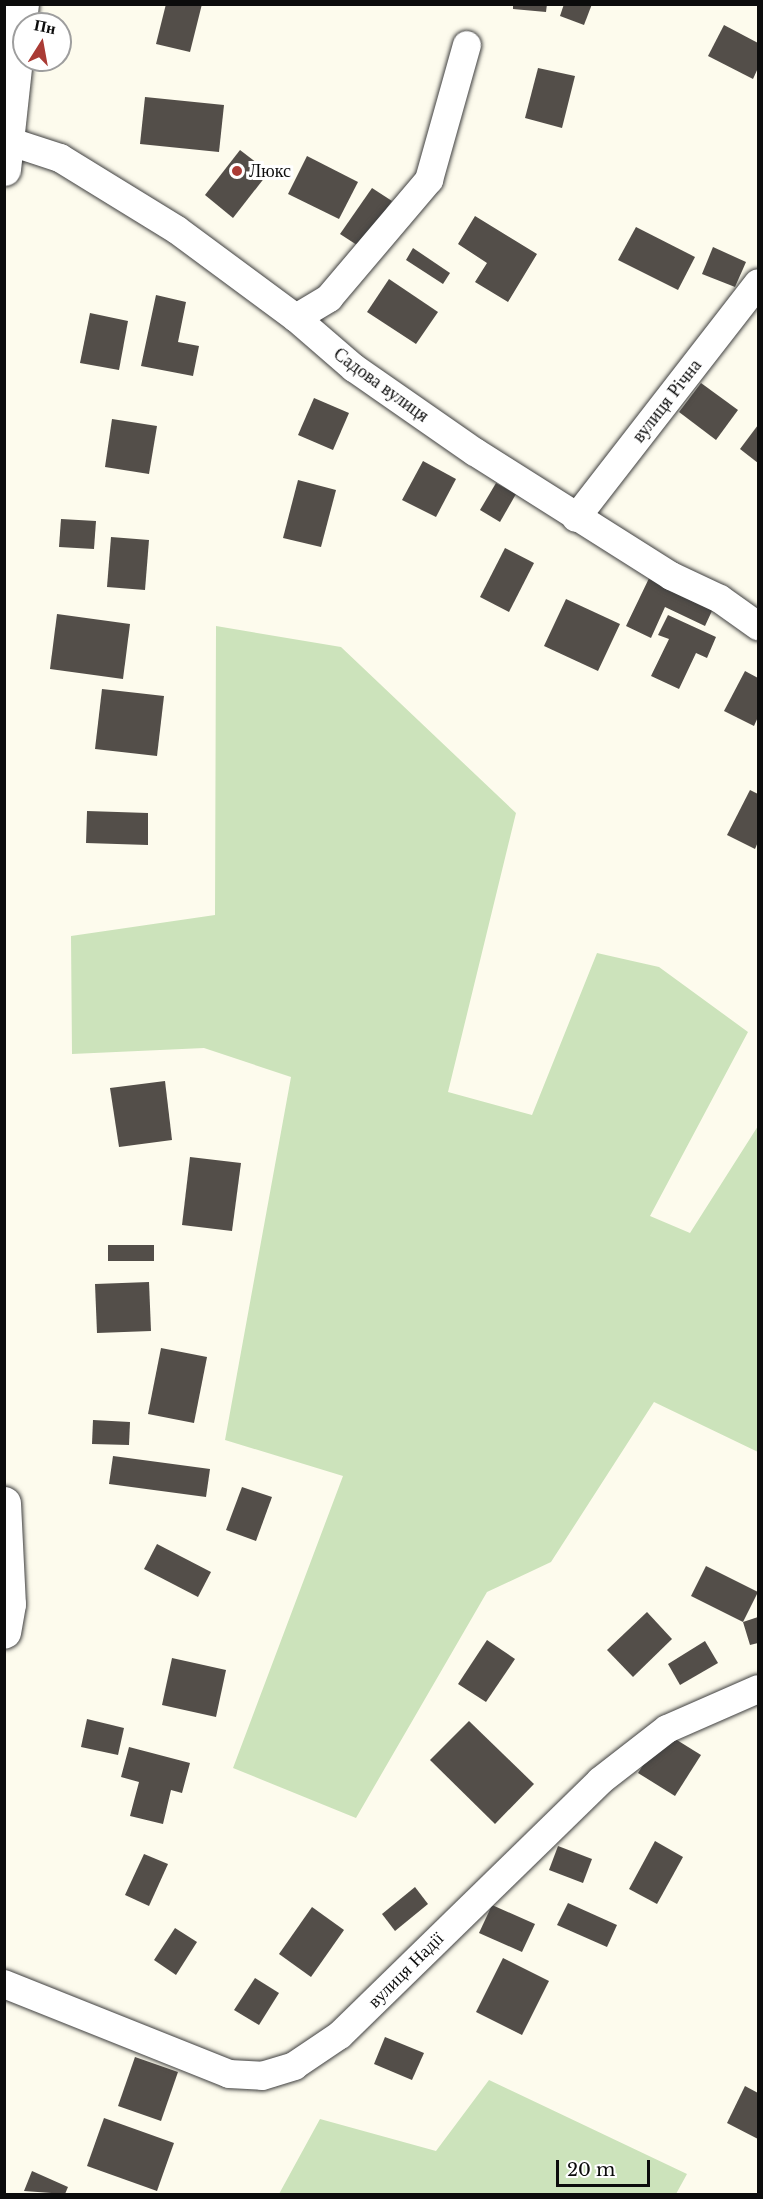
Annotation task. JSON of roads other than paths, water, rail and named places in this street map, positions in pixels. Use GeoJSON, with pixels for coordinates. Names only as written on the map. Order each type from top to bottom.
{"type":"FeatureCollection","features":[{"type":"Feature","properties":{"kind":"street"},"geometry":{"type":"LineString","coordinates":[[6,155],[22,4]]}},
{"type":"Feature","properties":{"kind":"street"},"geometry":{"type":"LineString","coordinates":[[296,318],[329,298],[429,180],[467,45]]}},
{"type":"Feature","properties":{"kind":"street","name":"Садова вулиця"},"geometry":{"type":"LineString","coordinates":[[6,155],[60,158],[177,230],[296,318],[354,368],[576,518],[759,626]]}},
{"type":"Feature","properties":{"kind":"street","name":"вулиця Річна"},"geometry":{"type":"LineString","coordinates":[[576,518],[759,283]]}},
{"type":"Feature","properties":{"kind":"street"},"geometry":{"type":"LineString","coordinates":[[4,1503],[9,1604],[4,1632]]}},
{"type":"Feature","properties":{"kind":"street","name":"вулиця Надії"},"geometry":{"type":"LineString","coordinates":[[4,1984],[229,2074],[262,2076],[294,2066],[340,2035],[600,1781],[667,1728],[759,1689]]}},
{"type":"Feature","properties":{"kind":"place","name":"Люкс"},"geometry":{"type":"Point","coordinates":[237,171]}}]}
